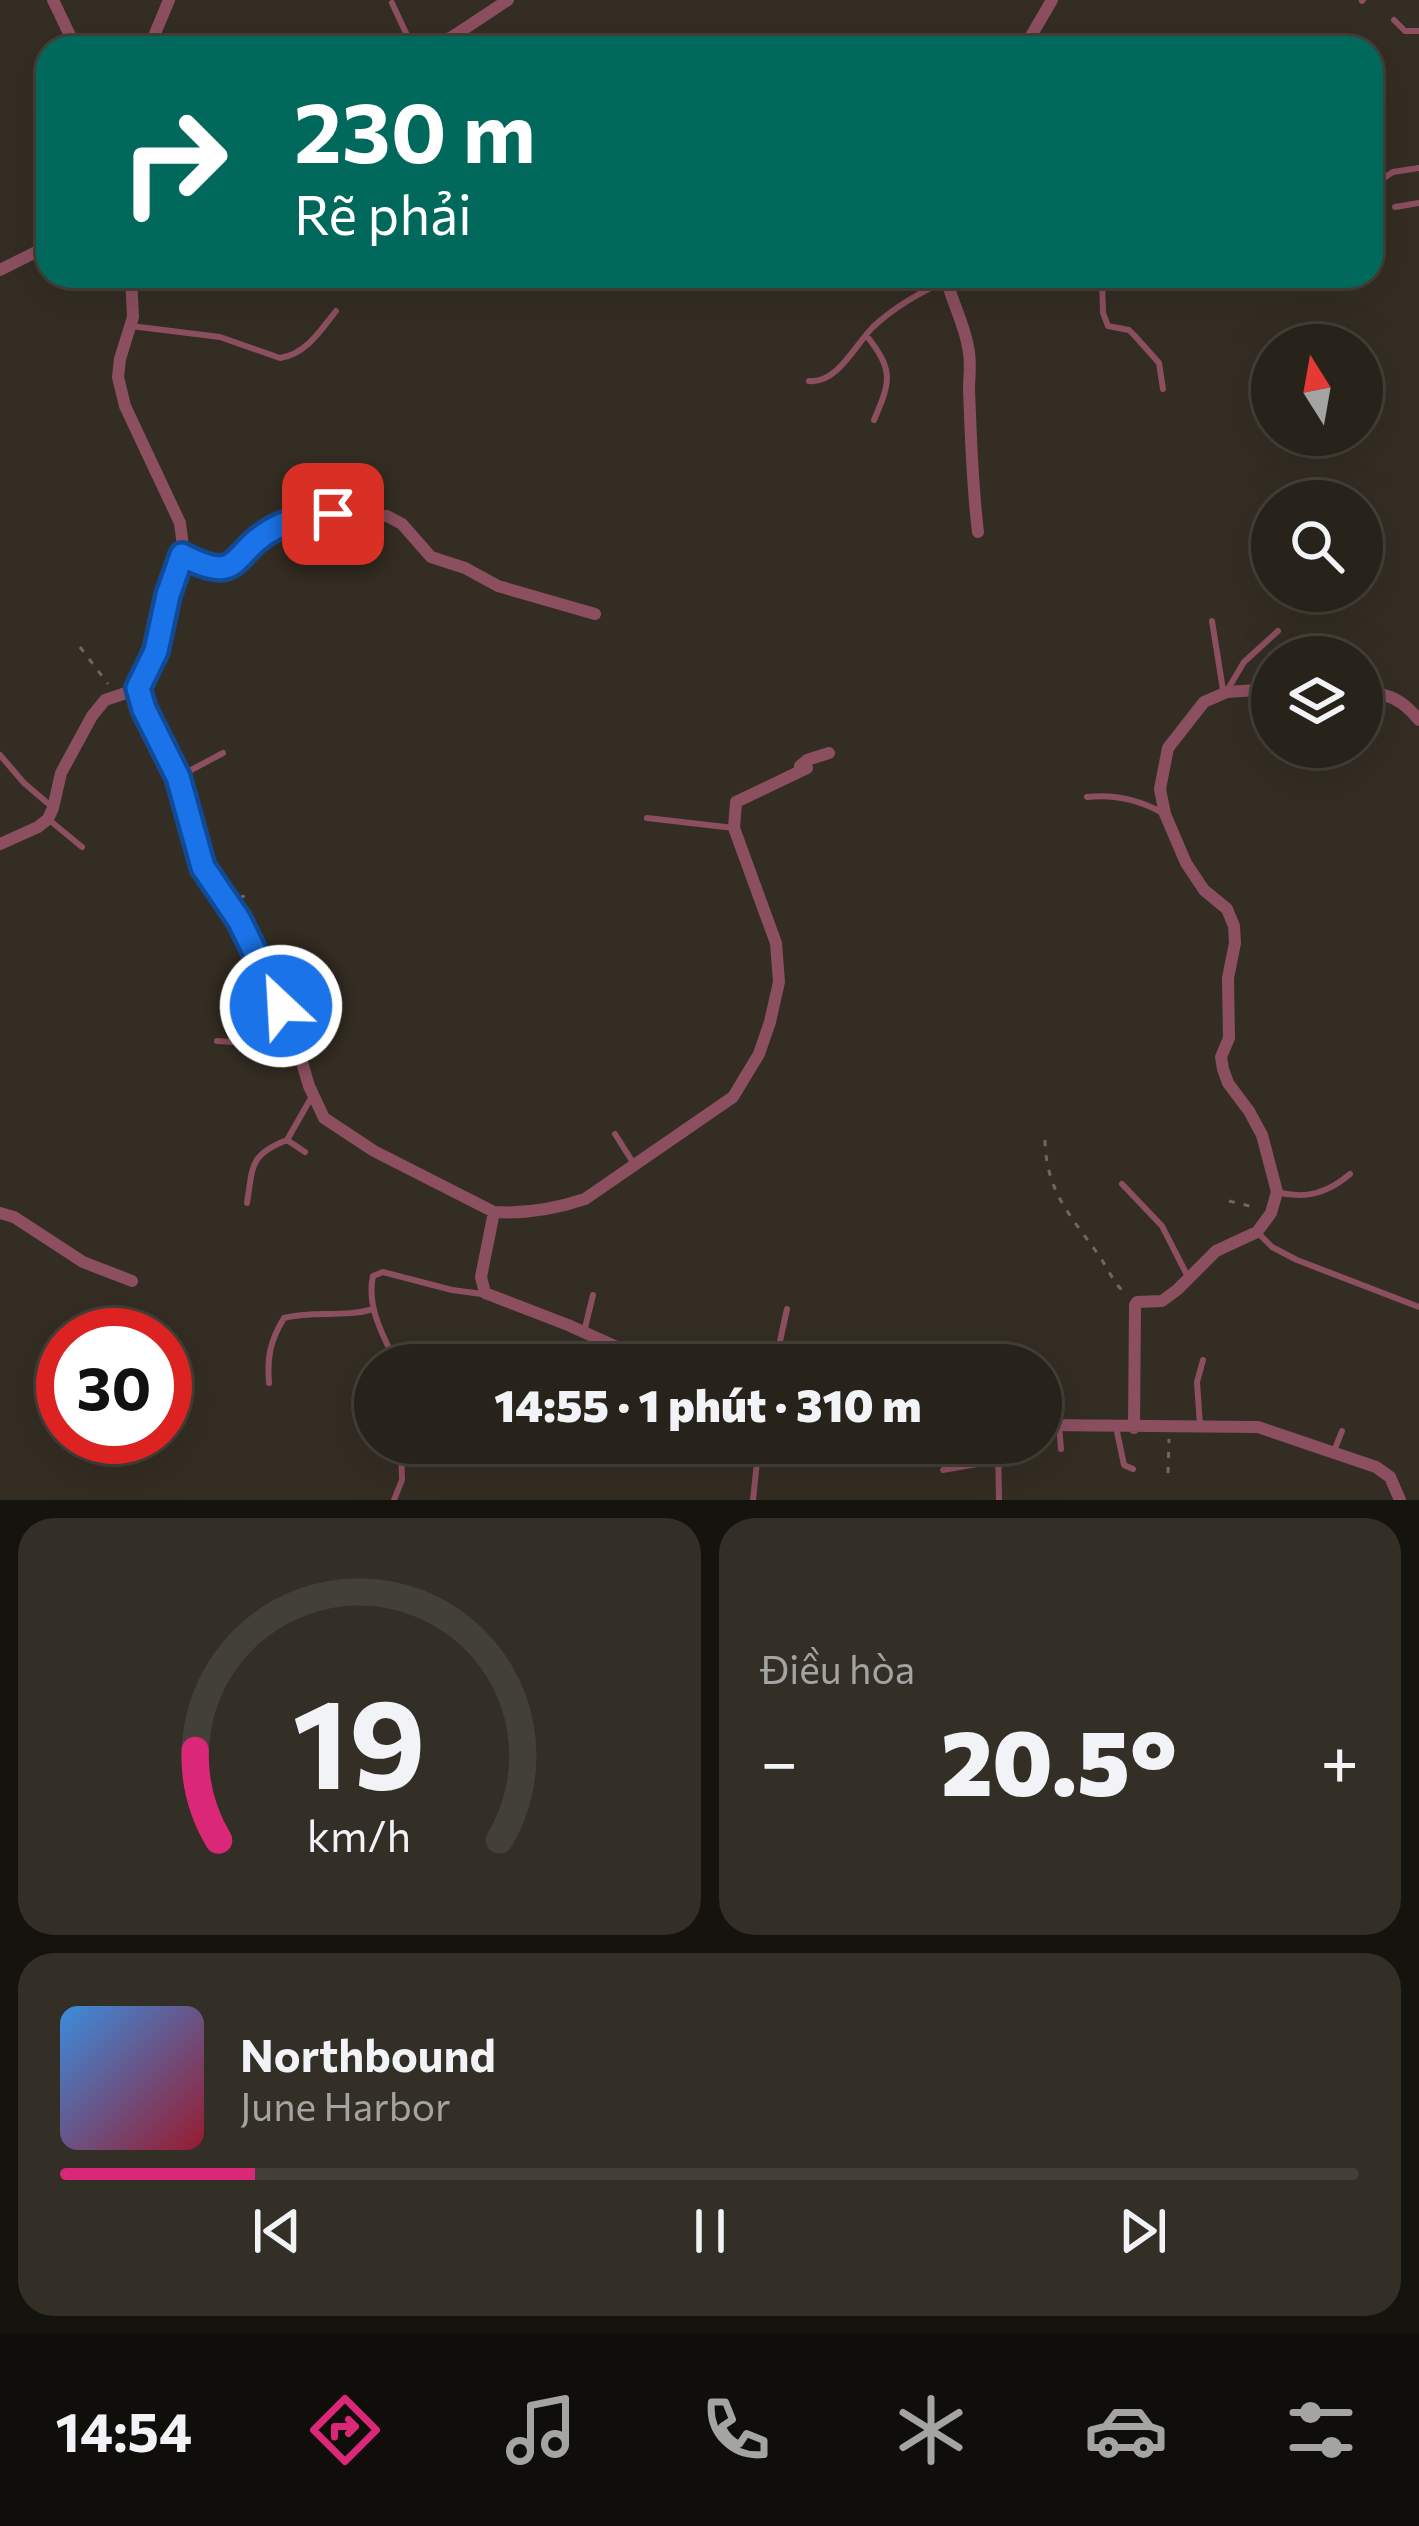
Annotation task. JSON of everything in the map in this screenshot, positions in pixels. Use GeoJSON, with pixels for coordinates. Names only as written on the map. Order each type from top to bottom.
{"type":"FeatureCollection","features":[{"type":"Feature","properties":{"kind":"street"},"geometry":{"type":"LineString","coordinates":[[53,0],[70,36]]}},
{"type":"Feature","properties":{"kind":"street"},"geometry":{"type":"LineString","coordinates":[[154,36],[169,0]]}},
{"type":"Feature","properties":{"kind":"street"},"geometry":{"type":"LineString","coordinates":[[454,36],[508,0]]}},
{"type":"Feature","properties":{"kind":"street"},"geometry":{"type":"LineString","coordinates":[[1031,36],[1052,0]]}},
{"type":"Feature","properties":{"kind":"street"},"geometry":{"type":"LineString","coordinates":[[0,270],[36,252]]}},
{"type":"Feature","properties":{"kind":"street"},"geometry":{"type":"LineString","coordinates":[[132,288],[131,326],[118,366],[120,388],[180,523],[182,555],[156,651],[138,688],[178,777],[203,867],[254,946],[298,1047],[313,1095],[325,1118],[337,1128],[494,1212],[532,1212],[572,1203],[599,1190],[734,1097],[758,1054],[778,982],[776,943],[734,828],[736,802],[807,769],[800,766],[807,760],[829,753]]}},
{"type":"Feature","properties":{"kind":"street"},"geometry":{"type":"LineString","coordinates":[[951,288],[969,351],[971,472],[978,532]]}},
{"type":"Feature","properties":{"kind":"street"},"geometry":{"type":"LineString","coordinates":[[182,555],[209,568],[224,568],[277,527],[333,514],[387,516],[431,557],[498,586],[595,614]]}},
{"type":"Feature","properties":{"kind":"street"},"geometry":{"type":"LineString","coordinates":[[0,844],[38,827],[51,814],[74,746],[105,700],[138,688]]}},
{"type":"Feature","properties":{"kind":"street"},"geometry":{"type":"LineString","coordinates":[[1134,1428],[1134,1309],[1138,1302],[1162,1301],[1216,1250],[1257,1232],[1271,1213],[1277,1192],[1262,1135],[1228,1083],[1221,1057],[1228,1038],[1234,926],[1227,909],[1204,890],[1186,863],[1160,789],[1168,748],[1204,702],[1251,690]]}},
{"type":"Feature","properties":{"kind":"street"},"geometry":{"type":"LineString","coordinates":[[1383,694],[1406,703],[1419,720]]}},
{"type":"Feature","properties":{"kind":"street"},"geometry":{"type":"LineString","coordinates":[[494,1212],[482,1277],[485,1293],[608,1344]]}},
{"type":"Feature","properties":{"kind":"street"},"geometry":{"type":"LineString","coordinates":[[0,1213],[14,1217],[83,1262],[133,1281]]}},
{"type":"Feature","properties":{"kind":"street"},"geometry":{"type":"LineString","coordinates":[[1062,1425],[1258,1426],[1386,1472],[1400,1500]]}},
{"type":"Feature","properties":{"kind":"lane"},"geometry":{"type":"LineString","coordinates":[[392,3],[407,36]]}},
{"type":"Feature","properties":{"kind":"lane"},"geometry":{"type":"LineString","coordinates":[[1394,20],[1405,32],[1419,31]]}},
{"type":"Feature","properties":{"kind":"lane"},"geometry":{"type":"LineString","coordinates":[[1383,177],[1419,168]]}},
{"type":"Feature","properties":{"kind":"lane"},"geometry":{"type":"LineString","coordinates":[[1395,207],[1419,202]]}},
{"type":"Feature","properties":{"kind":"lane"},"geometry":{"type":"LineString","coordinates":[[809,381],[828,376],[888,315],[931,288]]}},
{"type":"Feature","properties":{"kind":"lane"},"geometry":{"type":"LineString","coordinates":[[1103,288],[1104,320],[1108,326],[1129,330],[1159,363],[1163,389]]}},
{"type":"Feature","properties":{"kind":"lane"},"geometry":{"type":"LineString","coordinates":[[131,326],[220,338],[280,358],[290,357],[314,339],[336,310]]}},
{"type":"Feature","properties":{"kind":"lane"},"geometry":{"type":"LineString","coordinates":[[866,335],[888,376],[886,395],[874,420]]}},
{"type":"Feature","properties":{"kind":"lane"},"geometry":{"type":"LineString","coordinates":[[365,557],[367,515]]}},
{"type":"Feature","properties":{"kind":"lane"},"geometry":{"type":"LineString","coordinates":[[1212,621],[1226,693]]}},
{"type":"Feature","properties":{"kind":"lane"},"geometry":{"type":"LineString","coordinates":[[1226,693],[1244,662],[1278,631]]}},
{"type":"Feature","properties":{"kind":"lane"},"geometry":{"type":"LineString","coordinates":[[178,777],[223,753]]}},
{"type":"Feature","properties":{"kind":"lane"},"geometry":{"type":"LineString","coordinates":[[0,754],[82,847]]}},
{"type":"Feature","properties":{"kind":"lane"},"geometry":{"type":"LineString","coordinates":[[1087,797],[1115,796],[1165,814]]}},
{"type":"Feature","properties":{"kind":"lane"},"geometry":{"type":"LineString","coordinates":[[647,818],[734,828]]}},
{"type":"Feature","properties":{"kind":"lane"},"geometry":{"type":"LineString","coordinates":[[217,1041],[298,1047]]}},
{"type":"Feature","properties":{"kind":"lane"},"geometry":{"type":"LineString","coordinates":[[247,1203],[257,1156],[287,1140],[313,1095]]}},
{"type":"Feature","properties":{"kind":"lane"},"geometry":{"type":"LineString","coordinates":[[615,1134],[634,1164]]}},
{"type":"Feature","properties":{"kind":"lane"},"geometry":{"type":"LineString","coordinates":[[287,1140],[305,1152]]}},
{"type":"Feature","properties":{"kind":"lane"},"geometry":{"type":"LineString","coordinates":[[1277,1192],[1317,1195],[1350,1174]]}},
{"type":"Feature","properties":{"kind":"lane"},"geometry":{"type":"LineString","coordinates":[[1122,1184],[1162,1226],[1189,1279]]}},
{"type":"Feature","properties":{"kind":"lane"},"geometry":{"type":"LineString","coordinates":[[1257,1232],[1297,1260],[1419,1306]]}},
{"type":"Feature","properties":{"kind":"lane"},"geometry":{"type":"LineString","coordinates":[[387,1344],[370,1283],[376,1273],[469,1294],[485,1293]]}},
{"type":"Feature","properties":{"kind":"lane"},"geometry":{"type":"LineString","coordinates":[[584,1332],[593,1295]]}},
{"type":"Feature","properties":{"kind":"lane"},"geometry":{"type":"LineString","coordinates":[[269,1383],[270,1344],[284,1318],[374,1309]]}},
{"type":"Feature","properties":{"kind":"lane"},"geometry":{"type":"LineString","coordinates":[[779,1344],[787,1310]]}},
{"type":"Feature","properties":{"kind":"lane"},"geometry":{"type":"LineString","coordinates":[[1200,1425],[1196,1382],[1203,1360]]}},
{"type":"Feature","properties":{"kind":"lane"},"geometry":{"type":"LineString","coordinates":[[1116,1427],[1124,1466],[1133,1469]]}},
{"type":"Feature","properties":{"kind":"lane"},"geometry":{"type":"LineString","coordinates":[[1334,1451],[1342,1431]]}},
{"type":"Feature","properties":{"kind":"lane"},"geometry":{"type":"LineString","coordinates":[[394,1500],[402,1480],[402,1464]]}},
{"type":"Feature","properties":{"kind":"lane"},"geometry":{"type":"LineString","coordinates":[[753,1500],[756,1464]]}},
{"type":"Feature","properties":{"kind":"lane"},"geometry":{"type":"LineString","coordinates":[[943,1470],[977,1464]]}},
{"type":"Feature","properties":{"kind":"lane"},"geometry":{"type":"LineString","coordinates":[[999,1464],[999,1500]]}},
{"type":"Feature","properties":{"kind":"path"},"geometry":{"type":"LineString","coordinates":[[80,647],[116,694]]}},
{"type":"Feature","properties":{"kind":"path"},"geometry":{"type":"LineString","coordinates":[[1046,1140],[1046,1162],[1061,1203],[1119,1288],[1138,1302]]}},
{"type":"Feature","properties":{"kind":"path"},"geometry":{"type":"LineString","coordinates":[[1229,1201],[1271,1213]]}},
{"type":"Feature","properties":{"kind":"path"},"geometry":{"type":"LineString","coordinates":[[1168,1473],[1169,1425]]}},
{"type":"Feature","properties":{"kind":"route"},"geometry":{"type":"LineString","coordinates":[[281,1006],[254,946],[203,867],[172,760],[138,688],[156,651],[182,555],[209,568],[224,568],[277,527],[333,514]]}}]}
